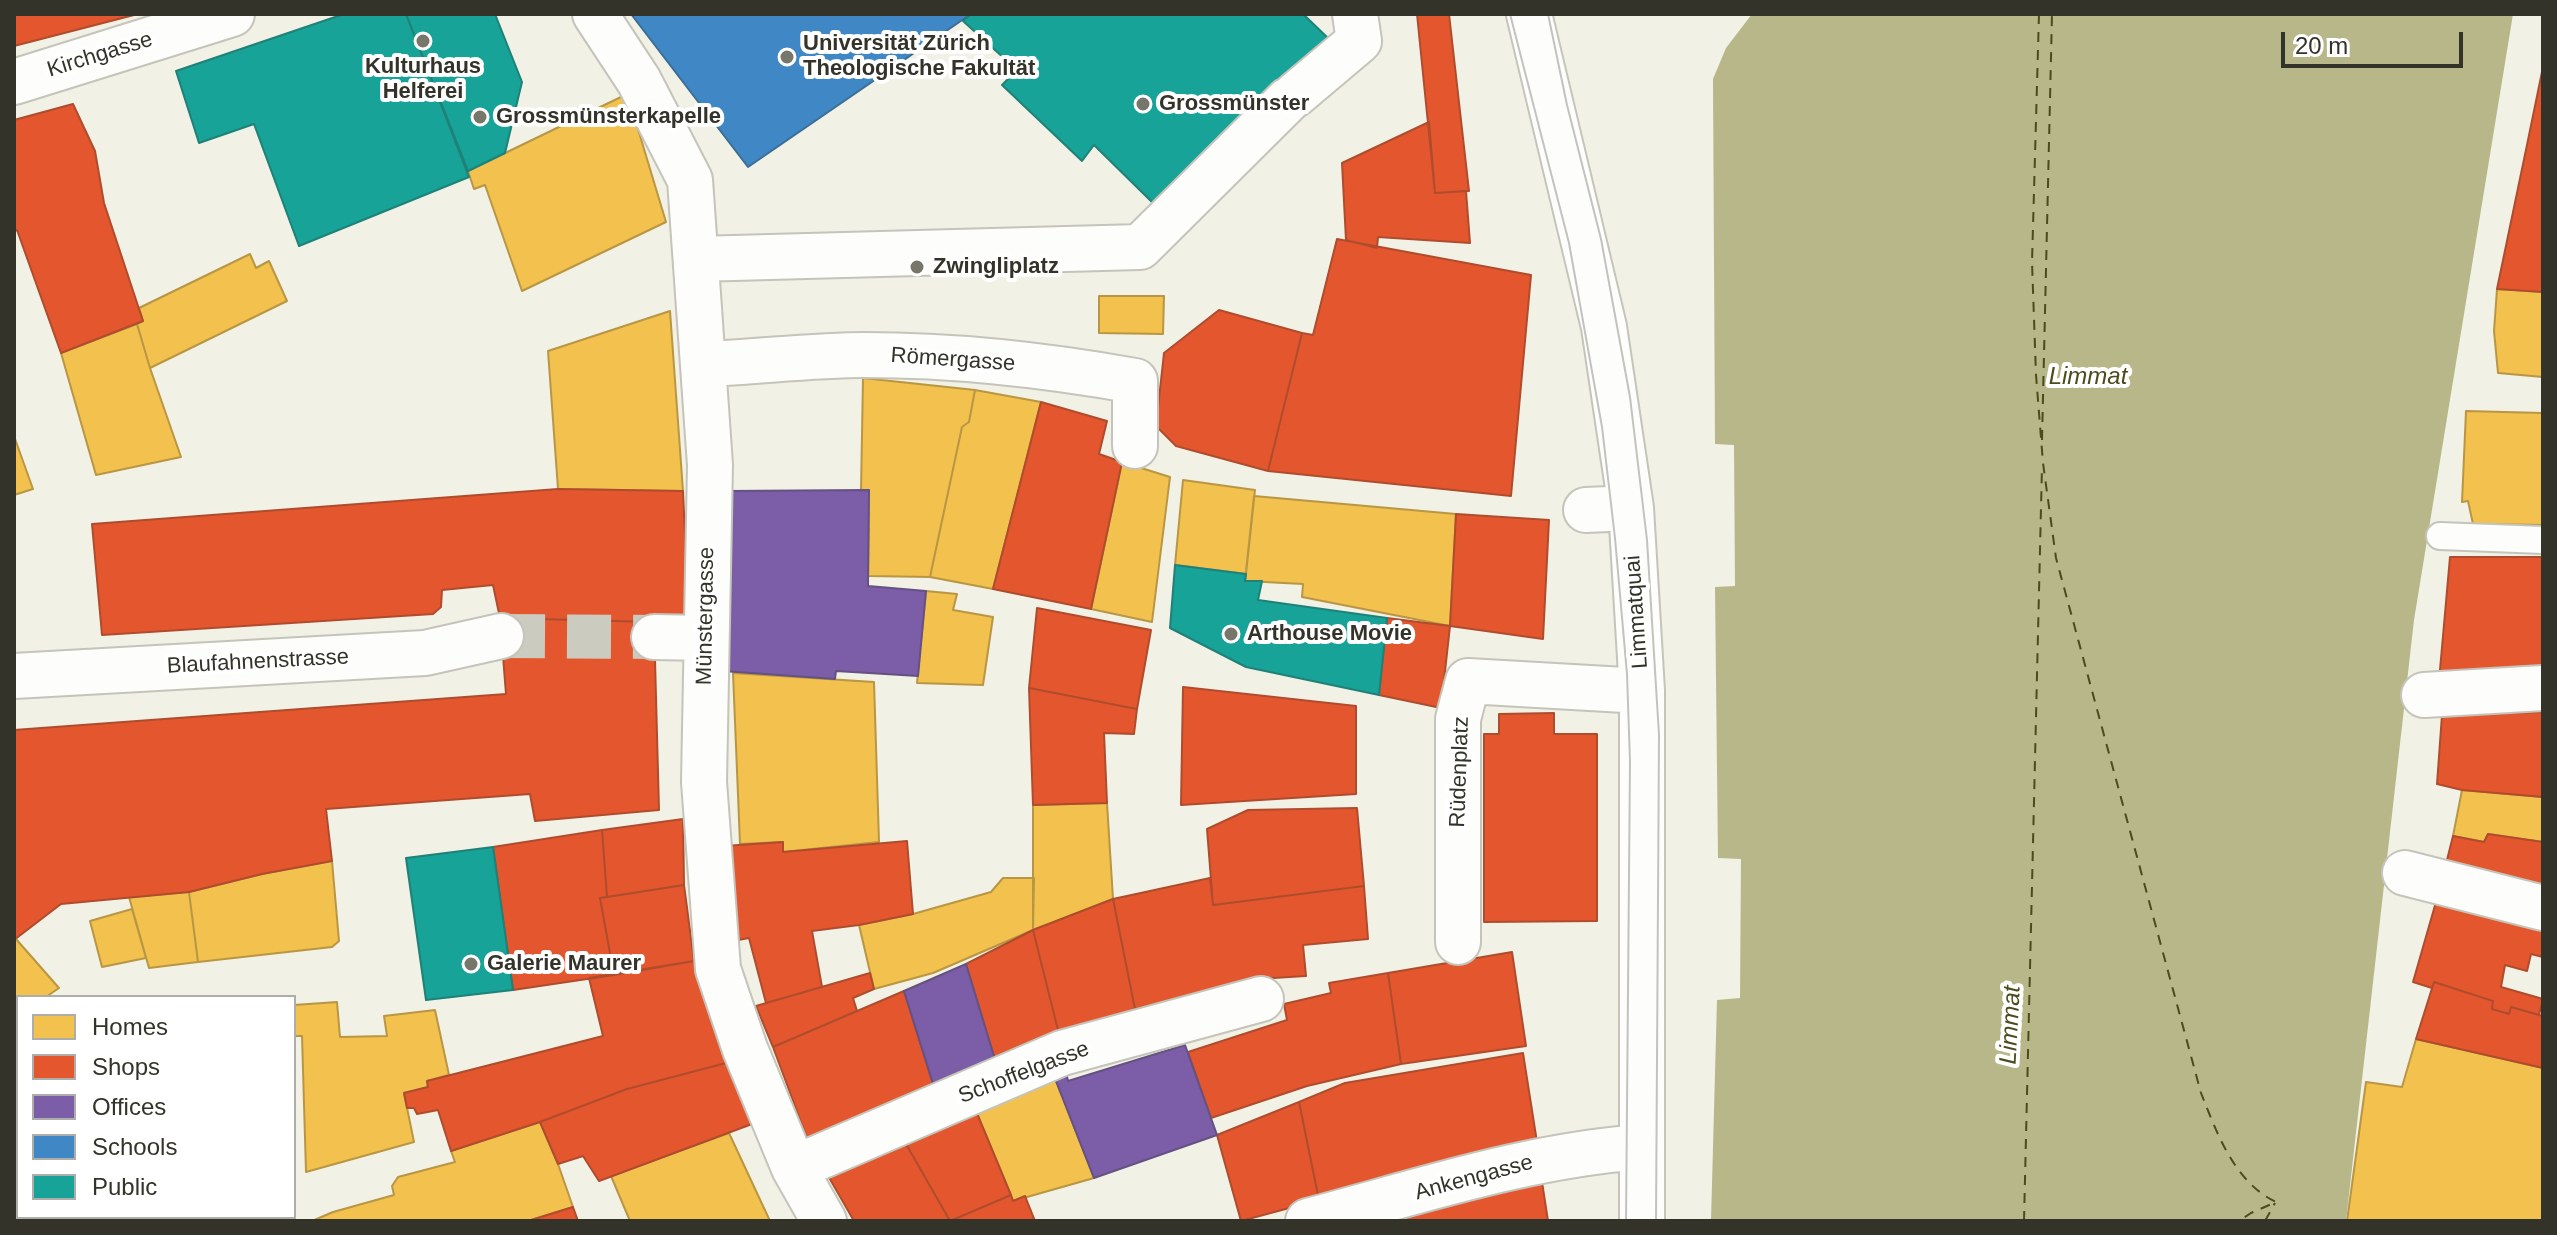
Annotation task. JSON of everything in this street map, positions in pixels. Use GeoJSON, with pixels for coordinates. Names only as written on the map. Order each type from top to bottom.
{"type":"FeatureCollection","features":[{"type":"Feature","properties":{"kind":"street","name":"Kirchgasse"},"geometry":{"type":"LineString","coordinates":[[14,82],[232,14]]}},
{"type":"Feature","properties":{"kind":"street","name":"Münstergasse"},"geometry":{"type":"LineString","coordinates":[[595,14],[639,81],[690,180],[710,465],[704,782],[718,969],[745,1049],[794,1168],[824,1221]]}},
{"type":"Feature","properties":{"kind":"street"},"geometry":{"type":"LineString","coordinates":[[696,259],[1140,247],[1291,97],[1359,41],[1355,14]]}},
{"type":"Feature","properties":{"kind":"street","name":"Limmatquai"},"geometry":{"type":"LineString","coordinates":[[1529,14],[1604,327],[1631,508],[1623,690],[1642,1147],[1642,1221]]}},
{"type":"Feature","properties":{"kind":"street","name":"Römergasse"},"geometry":{"type":"LineString","coordinates":[[705,364],[864,355],[981,360],[1082,371],[1135,381],[1135,446]]}},
{"type":"Feature","properties":{"kind":"street"},"geometry":{"type":"LineString","coordinates":[[1586,510],[1631,508]]}},
{"type":"Feature","properties":{"kind":"street","name":"Blaufahnenstrasse"},"geometry":{"type":"LineString","coordinates":[[14,676],[425,653],[501,636]]}},
{"type":"Feature","properties":{"kind":"street"},"geometry":{"type":"LineString","coordinates":[[654,637],[705,638]]}},
{"type":"Feature","properties":{"kind":"street","name":"Rüdenplatz"},"geometry":{"type":"LineString","coordinates":[[1458,942],[1458,719],[1468,681],[1623,690]]}},
{"type":"Feature","properties":{"kind":"street"},"geometry":{"type":"LineString","coordinates":[[2424,695],[2543,688]]}},
{"type":"Feature","properties":{"kind":"street"},"geometry":{"type":"LineString","coordinates":[[2405,873],[2543,908]]}},
{"type":"Feature","properties":{"kind":"street","name":"Schoffelgasse"},"geometry":{"type":"LineString","coordinates":[[794,1168],[1062,1053],[1261,999]]}},
{"type":"Feature","properties":{"kind":"street","name":"Ankengasse"},"geometry":{"type":"LineString","coordinates":[[1308,1221],[1545,1159],[1595,1150],[1642,1147]]}},
{"type":"Feature","properties":{"kind":"lane"},"geometry":{"type":"LineString","coordinates":[[2440,536],[2543,540]]}},
{"type":"Feature","properties":{"kind":"water","name":"Limmat"},"geometry":{"type":"Polygon","coordinates":[[[1752,14],[2513,14],[2414,620],[2346,1221],[1711,1221],[1717,1000],[1740,998],[1741,859],[1718,858],[1715,587],[1735,586],[1734,445],[1715,444],[1713,79],[1726,48],[1752,14]]]}},
{"type":"Feature","properties":{"kind":"building: Homes"},"geometry":{"type":"Polygon","coordinates":[[[623,96],[638,129],[666,222],[522,291],[485,185],[474,189],[468,171],[623,96]]]}},
{"type":"Feature","properties":{"kind":"building: Homes"},"geometry":{"type":"Polygon","coordinates":[[[250,254],[256,268],[269,261],[287,301],[150,368],[137,324],[143,321],[139,308],[250,254]]]}},
{"type":"Feature","properties":{"kind":"building: Homes"},"geometry":{"type":"Polygon","coordinates":[[[2497,289],[2543,292],[2543,377],[2498,373],[2494,331],[2497,289]]]}},
{"type":"Feature","properties":{"kind":"building: Homes"},"geometry":{"type":"Polygon","coordinates":[[[1099,296],[1164,296],[1163,334],[1099,333],[1099,296]]]}},
{"type":"Feature","properties":{"kind":"building: Homes"},"geometry":{"type":"Polygon","coordinates":[[[670,311],[683,491],[558,489],[548,351],[670,311]]]}},
{"type":"Feature","properties":{"kind":"building: Homes"},"geometry":{"type":"Polygon","coordinates":[[[137,324],[181,457],[96,475],[61,353],[137,324]]]}},
{"type":"Feature","properties":{"kind":"building: Homes"},"geometry":{"type":"Polygon","coordinates":[[[863,378],[975,390],[969,422],[962,427],[930,577],[868,576],[869,490],[861,491],[863,378]]]}},
{"type":"Feature","properties":{"kind":"building: Homes"},"geometry":{"type":"Polygon","coordinates":[[[975,390],[1041,402],[993,589],[930,577],[962,427],[969,422],[975,390]]]}},
{"type":"Feature","properties":{"kind":"building: Homes"},"geometry":{"type":"Polygon","coordinates":[[[2466,411],[2543,413],[2543,525],[2473,524],[2468,501],[2462,502],[2466,411]]]}},
{"type":"Feature","properties":{"kind":"building: Homes"},"geometry":{"type":"Polygon","coordinates":[[[14,436],[33,489],[14,495],[14,436]]]}},
{"type":"Feature","properties":{"kind":"building: Homes"},"geometry":{"type":"Polygon","coordinates":[[[1122,462],[1170,477],[1152,622],[1091,609],[1122,462]]]}},
{"type":"Feature","properties":{"kind":"building: Homes"},"geometry":{"type":"Polygon","coordinates":[[[1183,480],[1255,490],[1246,574],[1175,565],[1183,480]]]}},
{"type":"Feature","properties":{"kind":"building: Homes"},"geometry":{"type":"Polygon","coordinates":[[[1254,496],[1456,514],[1450,626],[1302,597],[1303,584],[1245,581],[1254,496]]]}},
{"type":"Feature","properties":{"kind":"building: Homes"},"geometry":{"type":"Polygon","coordinates":[[[926,591],[957,594],[953,610],[993,617],[983,685],[917,683],[926,591]]]}},
{"type":"Feature","properties":{"kind":"building: Homes"},"geometry":{"type":"Polygon","coordinates":[[[733,673],[874,682],[879,842],[783,852],[783,842],[740,844],[733,673]]]}},
{"type":"Feature","properties":{"kind":"building: Homes"},"geometry":{"type":"Polygon","coordinates":[[[2462,790],[2543,797],[2543,842],[2488,834],[2484,842],[2453,836],[2462,790]]]}},
{"type":"Feature","properties":{"kind":"building: Homes"},"geometry":{"type":"Polygon","coordinates":[[[1107,803],[1113,899],[1033,930],[1033,805],[1107,803]]]}},
{"type":"Feature","properties":{"kind":"building: Homes"},"geometry":{"type":"Polygon","coordinates":[[[332,861],[339,941],[332,947],[198,962],[189,892],[332,861]]]}},
{"type":"Feature","properties":{"kind":"building: Homes"},"geometry":{"type":"Polygon","coordinates":[[[1003,878],[1034,878],[1033,930],[933,973],[874,989],[859,925],[913,914],[991,892],[1003,878]]]}},
{"type":"Feature","properties":{"kind":"building: Homes"},"geometry":{"type":"Polygon","coordinates":[[[189,892],[198,962],[149,968],[129,897],[189,892]]]}},
{"type":"Feature","properties":{"kind":"building: Homes"},"geometry":{"type":"Polygon","coordinates":[[[132,909],[146,958],[102,967],[90,921],[132,909]]]}},
{"type":"Feature","properties":{"kind":"building: Homes"},"geometry":{"type":"Polygon","coordinates":[[[14,940],[59,988],[49,995],[16,995],[14,1021],[14,940]]]}},
{"type":"Feature","properties":{"kind":"building: Homes"},"geometry":{"type":"Polygon","coordinates":[[[337,1002],[340,1037],[387,1036],[384,1016],[435,1010],[449,1075],[427,1081],[428,1087],[404,1093],[414,1142],[306,1172],[302,1036],[296,1036],[296,1005],[337,1002]]]}},
{"type":"Feature","properties":{"kind":"building: Homes"},"geometry":{"type":"Polygon","coordinates":[[[2416,1039],[2543,1068],[2543,1221],[2347,1221],[2366,1082],[2402,1087],[2416,1039]]]}},
{"type":"Feature","properties":{"kind":"building: Homes"},"geometry":{"type":"Polygon","coordinates":[[[1054,1076],[1094,1178],[1013,1201],[976,1111],[1054,1076]]]}},
{"type":"Feature","properties":{"kind":"building: Homes"},"geometry":{"type":"Polygon","coordinates":[[[540,1122],[573,1207],[528,1221],[312,1221],[394,1195],[392,1186],[398,1177],[455,1162],[451,1151],[540,1122]]]}},
{"type":"Feature","properties":{"kind":"building: Homes"},"geometry":{"type":"Polygon","coordinates":[[[729,1133],[770,1221],[630,1221],[611,1176],[729,1133]]]}},
{"type":"Feature","properties":{"kind":"building: Homes"},"geometry":{"type":"Polygon","coordinates":[[[75,1219],[173,1220],[76,1221],[75,1219]]]}},
{"type":"Feature","properties":{"kind":"building: Shops"},"geometry":{"type":"Polygon","coordinates":[[[14,14],[134,14],[134,15],[14,46],[14,14]]]}},
{"type":"Feature","properties":{"kind":"building: Shops"},"geometry":{"type":"Polygon","coordinates":[[[1417,14],[1449,14],[1469,191],[1435,193],[1417,14]]]}},
{"type":"Feature","properties":{"kind":"building: Shops"},"geometry":{"type":"Polygon","coordinates":[[[2543,67],[2543,292],[2497,289],[2527,145],[2543,67]]]}},
{"type":"Feature","properties":{"kind":"building: Shops"},"geometry":{"type":"Polygon","coordinates":[[[73,104],[95,151],[104,203],[143,321],[61,353],[17,230],[14,231],[14,120],[73,104]]]}},
{"type":"Feature","properties":{"kind":"building: Shops"},"geometry":{"type":"Polygon","coordinates":[[[1429,122],[1435,193],[1466,191],[1470,243],[1378,237],[1377,248],[1346,240],[1342,163],[1429,122]]]}},
{"type":"Feature","properties":{"kind":"building: Shops"},"geometry":{"type":"Polygon","coordinates":[[[1337,239],[1531,275],[1511,496],[1268,471],[1302,333],[1313,335],[1337,239]]]}},
{"type":"Feature","properties":{"kind":"building: Shops"},"geometry":{"type":"Polygon","coordinates":[[[1219,310],[1302,333],[1268,471],[1176,446],[1156,426],[1164,353],[1219,310]]]}},
{"type":"Feature","properties":{"kind":"building: Shops"},"geometry":{"type":"Polygon","coordinates":[[[1041,402],[1107,421],[1099,454],[1122,462],[1091,609],[993,589],[1041,402]]]}},
{"type":"Feature","properties":{"kind":"building: Shops"},"geometry":{"type":"Polygon","coordinates":[[[558,489],[683,491],[689,623],[500,618],[493,585],[442,590],[441,607],[433,614],[102,635],[92,524],[558,489]]]}},
{"type":"Feature","properties":{"kind":"building: Shops"},"geometry":{"type":"Polygon","coordinates":[[[1456,514],[1549,520],[1543,639],[1450,626],[1456,514]]]}},
{"type":"Feature","properties":{"kind":"building: Shops"},"geometry":{"type":"Polygon","coordinates":[[[2450,557],[2543,557],[2543,674],[2439,681],[2450,557]]]}},
{"type":"Feature","properties":{"kind":"building: Shops"},"geometry":{"type":"Polygon","coordinates":[[[1037,608],[1151,630],[1137,709],[1029,688],[1037,608]]]}},
{"type":"Feature","properties":{"kind":"building: Shops"},"geometry":{"type":"Polygon","coordinates":[[[500,618],[654,622],[659,810],[535,821],[530,794],[326,809],[332,861],[189,892],[61,904],[14,940],[14,730],[506,694],[500,618]]]}},
{"type":"Feature","properties":{"kind":"building: Shops"},"geometry":{"type":"Polygon","coordinates":[[[1387,618],[1450,626],[1441,708],[1379,695],[1387,618]]]}},
{"type":"Feature","properties":{"kind":"building: Shops"},"geometry":{"type":"Polygon","coordinates":[[[1183,687],[1356,706],[1356,794],[1181,805],[1183,687]]]}},
{"type":"Feature","properties":{"kind":"building: Shops"},"geometry":{"type":"Polygon","coordinates":[[[1029,688],[1137,709],[1134,734],[1104,733],[1107,803],[1033,805],[1029,688]]]}},
{"type":"Feature","properties":{"kind":"building: Shops"},"geometry":{"type":"Polygon","coordinates":[[[2543,712],[2543,797],[2462,790],[2437,784],[2442,715],[2543,712]]]}},
{"type":"Feature","properties":{"kind":"building: Shops"},"geometry":{"type":"Polygon","coordinates":[[[1554,713],[1554,734],[1597,734],[1597,921],[1484,922],[1484,734],[1499,734],[1499,714],[1554,713]]]}},
{"type":"Feature","properties":{"kind":"building: Shops"},"geometry":{"type":"Polygon","coordinates":[[[1357,808],[1364,886],[1213,905],[1207,829],[1248,810],[1357,808]]]}},
{"type":"Feature","properties":{"kind":"building: Shops"},"geometry":{"type":"Polygon","coordinates":[[[683,819],[684,885],[607,897],[602,830],[683,819]]]}},
{"type":"Feature","properties":{"kind":"building: Shops"},"geometry":{"type":"Polygon","coordinates":[[[602,830],[607,897],[600,898],[614,975],[513,990],[493,847],[602,830]]]}},
{"type":"Feature","properties":{"kind":"building: Shops"},"geometry":{"type":"Polygon","coordinates":[[[2488,834],[2543,842],[2543,901],[2443,876],[2453,836],[2484,842],[2488,834]]]}},
{"type":"Feature","properties":{"kind":"building: Shops"},"geometry":{"type":"Polygon","coordinates":[[[907,841],[913,914],[812,931],[822,987],[766,1003],[749,938],[733,941],[724,846],[783,842],[783,852],[907,841]]]}},
{"type":"Feature","properties":{"kind":"building: Shops"},"geometry":{"type":"Polygon","coordinates":[[[1210,878],[1213,905],[1364,886],[1368,939],[1303,945],[1306,976],[1257,979],[1135,1009],[1113,899],[1210,878]]]}},
{"type":"Feature","properties":{"kind":"building: Shops"},"geometry":{"type":"Polygon","coordinates":[[[684,885],[694,961],[614,975],[600,898],[684,885]]]}},
{"type":"Feature","properties":{"kind":"building: Shops"},"geometry":{"type":"Polygon","coordinates":[[[2440,888],[2543,917],[2543,957],[2531,954],[2527,971],[2505,965],[2501,987],[2543,999],[2539,1015],[2511,1007],[2509,1014],[2492,1009],[2493,1001],[2434,982],[2432,988],[2413,982],[2440,888]]]}},
{"type":"Feature","properties":{"kind":"building: Shops"},"geometry":{"type":"Polygon","coordinates":[[[1113,899],[1135,1009],[1060,1038],[1033,930],[1113,899]]]}},
{"type":"Feature","properties":{"kind":"building: Shops"},"geometry":{"type":"Polygon","coordinates":[[[1033,930],[1060,1038],[996,1063],[966,964],[1033,930]]]}},
{"type":"Feature","properties":{"kind":"building: Shops"},"geometry":{"type":"Polygon","coordinates":[[[1512,952],[1526,1046],[1401,1064],[1388,973],[1512,952]]]}},
{"type":"Feature","properties":{"kind":"building: Shops"},"geometry":{"type":"Polygon","coordinates":[[[694,961],[726,1063],[627,1089],[451,1151],[438,1110],[417,1114],[414,1108],[407,1108],[404,1093],[428,1087],[427,1081],[603,1036],[589,978],[694,961]]]}},
{"type":"Feature","properties":{"kind":"building: Shops"},"geometry":{"type":"Polygon","coordinates":[[[870,973],[874,989],[853,998],[857,1011],[773,1047],[756,1006],[870,973]]]}},
{"type":"Feature","properties":{"kind":"building: Shops"},"geometry":{"type":"Polygon","coordinates":[[[1388,973],[1401,1064],[1307,1086],[1211,1118],[1188,1052],[1287,1020],[1284,1004],[1331,993],[1329,983],[1388,973]]]}},
{"type":"Feature","properties":{"kind":"building: Shops"},"geometry":{"type":"Polygon","coordinates":[[[2434,982],[2493,1001],[2492,1009],[2509,1014],[2511,1007],[2543,1016],[2543,1068],[2416,1039],[2434,982]]]}},
{"type":"Feature","properties":{"kind":"building: Shops"},"geometry":{"type":"Polygon","coordinates":[[[904,991],[934,1087],[808,1141],[773,1047],[904,991]]]}},
{"type":"Feature","properties":{"kind":"building: Shops"},"geometry":{"type":"Polygon","coordinates":[[[1523,1053],[1539,1155],[1319,1200],[1299,1102],[1345,1083],[1523,1053]]]}},
{"type":"Feature","properties":{"kind":"building: Shops"},"geometry":{"type":"Polygon","coordinates":[[[726,1063],[752,1124],[599,1181],[583,1156],[558,1164],[540,1122],[627,1089],[726,1063]]]}},
{"type":"Feature","properties":{"kind":"building: Shops"},"geometry":{"type":"Polygon","coordinates":[[[1299,1102],[1319,1200],[1241,1221],[1217,1135],[1299,1102]]]}},
{"type":"Feature","properties":{"kind":"building: Shops"},"geometry":{"type":"Polygon","coordinates":[[[976,1111],[1011,1195],[950,1221],[906,1144],[976,1111]]]}},
{"type":"Feature","properties":{"kind":"building: Shops"},"geometry":{"type":"Polygon","coordinates":[[[906,1144],[950,1221],[854,1221],[827,1174],[906,1144]]]}},
{"type":"Feature","properties":{"kind":"building: Shops"},"geometry":{"type":"Polygon","coordinates":[[[1540,1169],[1548,1221],[1343,1221],[1540,1169]]]}},
{"type":"Feature","properties":{"kind":"building: Shops"},"geometry":{"type":"Polygon","coordinates":[[[1011,1195],[1013,1201],[1025,1196],[1035,1221],[950,1221],[1011,1195]]]}},
{"type":"Feature","properties":{"kind":"building: Shops"},"geometry":{"type":"Polygon","coordinates":[[[573,1207],[578,1221],[528,1221],[573,1207]]]}},
{"type":"Feature","properties":{"kind":"building: Offices"},"geometry":{"type":"Polygon","coordinates":[[[869,490],[868,586],[926,591],[918,676],[836,671],[835,679],[723,671],[727,491],[869,490]]]}},
{"type":"Feature","properties":{"kind":"building: Offices"},"geometry":{"type":"Polygon","coordinates":[[[966,964],[996,1063],[934,1087],[904,991],[966,964]]]}},
{"type":"Feature","properties":{"kind":"building: Offices"},"geometry":{"type":"Polygon","coordinates":[[[1185,1045],[1217,1135],[1094,1178],[1054,1076],[1066,1072],[1068,1081],[1185,1045]]]}},
{"type":"Feature","properties":{"kind":"building: Schools","name":"Universität Zürich Theologische Fakultät"},"geometry":{"type":"Polygon","coordinates":[[[631,14],[785,15],[971,14],[748,167],[631,14]]]}},
{"type":"Feature","properties":{"kind":"building: Public"},"geometry":{"type":"Polygon","coordinates":[[[344,14],[406,14],[469,177],[299,246],[254,124],[199,143],[176,71],[344,14]]]}},
{"type":"Feature","properties":{"kind":"building: Public","name":"Grossmünsterkapelle"},"geometry":{"type":"Polygon","coordinates":[[[406,14],[495,14],[522,82],[505,153],[468,171],[406,14]]]}},
{"type":"Feature","properties":{"kind":"building: Public","name":"Grossmünster"},"geometry":{"type":"Polygon","coordinates":[[[971,14],[1303,14],[1329,39],[1158,208],[1094,145],[1082,161],[1002,85],[1017,70],[963,21],[971,14]]]}},
{"type":"Feature","properties":{"kind":"building: Public"},"geometry":{"type":"Polygon","coordinates":[[[1175,565],[1246,574],[1245,581],[1262,581],[1258,600],[1387,618],[1379,695],[1246,667],[1170,628],[1175,565]]]}},
{"type":"Feature","properties":{"kind":"building: Public"},"geometry":{"type":"Polygon","coordinates":[[[493,847],[513,990],[426,1000],[406,858],[493,847]]]}},
{"type":"Feature","properties":{"kind":"ferry route"},"geometry":{"type":"LineString","coordinates":[[2039,14],[2032,262],[2043,463],[2056,558],[2201,1093],[2221,1140],[2238,1169],[2261,1193],[2276,1202],[2239,1221]]}},
{"type":"Feature","properties":{"kind":"ferry route"},"geometry":{"type":"LineString","coordinates":[[2042,440],[2052,14]]}},
{"type":"Feature","properties":{"kind":"ferry route"},"geometry":{"type":"LineString","coordinates":[[2024,1221],[2042,466]]}},
{"type":"Feature","properties":{"kind":"ferry route"},"geometry":{"type":"LineString","coordinates":[[2265,1221],[2275,1203]]}},
{"type":"Feature","properties":{"kind":"tunnel"},"geometry":{"type":"LineString","coordinates":[[501,636],[654,637]]}},
{"type":"Feature","properties":{"kind":"tram line"},"geometry":{"type":"LineString","coordinates":[[1510,14],[1569,243],[1602,427],[1615,538],[1627,674],[1630,761],[1626,1221]]}},
{"type":"Feature","properties":{"kind":"tram line"},"geometry":{"type":"LineString","coordinates":[[1548,14],[1601,239],[1630,397],[1647,540],[1659,735],[1656,1221]]}},
{"type":"Feature","properties":{"kind":"place","name":"Kulturhaus Helferei"},"geometry":{"type":"Point","coordinates":[423,41]}},
{"type":"Feature","properties":{"kind":"place","name":"Universität Zürich Theologische Fakultät"},"geometry":{"type":"Point","coordinates":[787,57]}},
{"type":"Feature","properties":{"kind":"place","name":"Grossmünster"},"geometry":{"type":"Point","coordinates":[1143,104]}},
{"type":"Feature","properties":{"kind":"place","name":"Grossmünsterkapelle"},"geometry":{"type":"Point","coordinates":[480,117]}},
{"type":"Feature","properties":{"kind":"place","name":"Zwingliplatz"},"geometry":{"type":"Point","coordinates":[917,267]}},
{"type":"Feature","properties":{"kind":"place","name":"Arthouse Movie"},"geometry":{"type":"Point","coordinates":[1231,634]}},
{"type":"Feature","properties":{"kind":"place","name":"Galerie Maurer"},"geometry":{"type":"Point","coordinates":[471,964]}}]}
